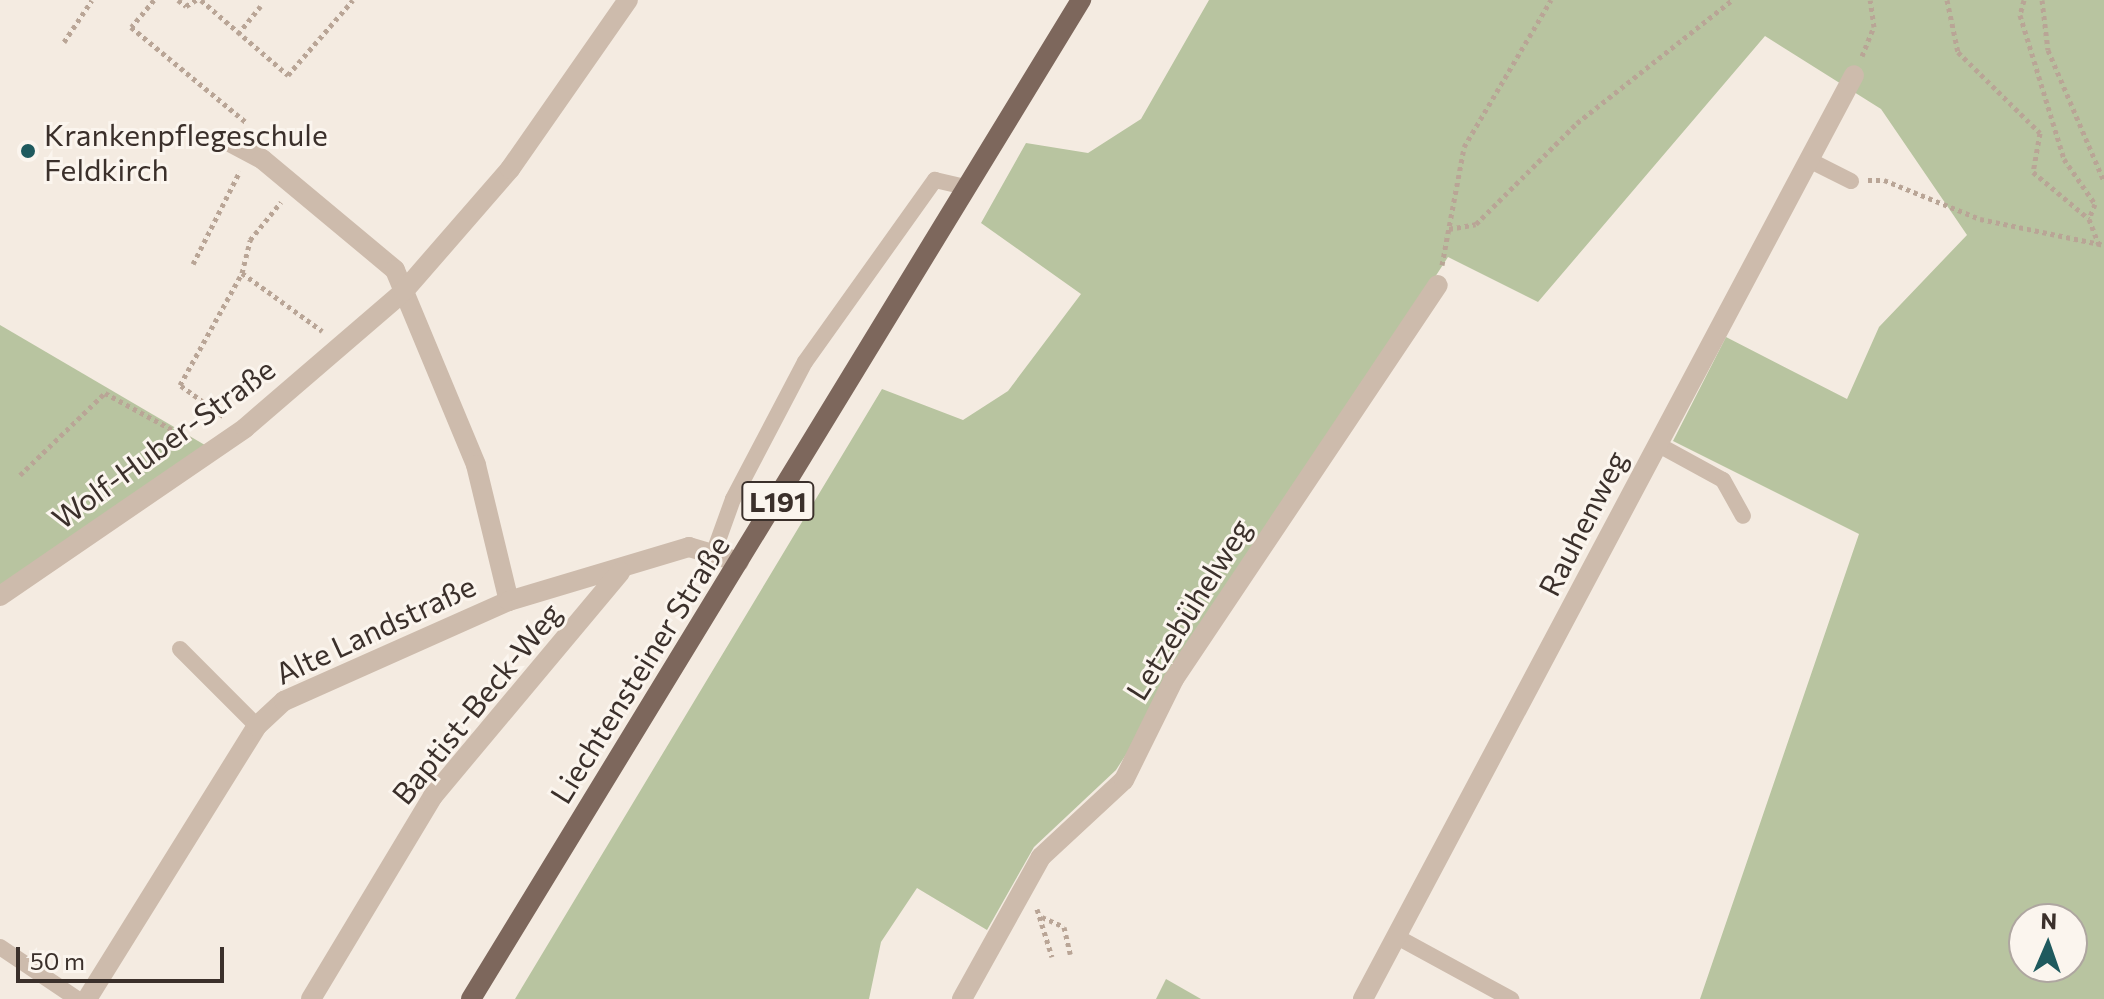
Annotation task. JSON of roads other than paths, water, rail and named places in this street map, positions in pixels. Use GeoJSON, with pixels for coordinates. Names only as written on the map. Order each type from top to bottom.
{"type":"FeatureCollection","features":[{"type":"Feature","properties":{"kind":"main road","name":"Liechtensteiner Straße"},"geometry":{"type":"LineString","coordinates":[[471,999],[1081,0]]}},
{"type":"Feature","properties":{"kind":"street","name":"Wolf-Huber-Straße"},"geometry":{"type":"LineString","coordinates":[[0,596],[245,428],[404,291],[510,169],[628,0]]}},
{"type":"Feature","properties":{"kind":"street","name":"Rauhenweg"},"geometry":{"type":"LineString","coordinates":[[1363,999],[1399,938],[1854,75]]}},
{"type":"Feature","properties":{"kind":"street"},"geometry":{"type":"LineString","coordinates":[[224,139],[256,155],[395,270],[476,465],[509,601]]}},
{"type":"Feature","properties":{"kind":"street","name":"Letzebühelweg"},"geometry":{"type":"LineString","coordinates":[[962,999],[1041,857],[1124,780],[1174,679],[1438,285]]}},
{"type":"Feature","properties":{"kind":"street","name":"Alte Landstraße"},"geometry":{"type":"LineString","coordinates":[[87,999],[257,726],[284,701],[509,601],[620,572],[689,547],[715,549]]}},
{"type":"Feature","properties":{"kind":"street"},"geometry":{"type":"LineString","coordinates":[[715,549],[739,562]]}},
{"type":"Feature","properties":{"kind":"street","name":"Baptist-Beck-Weg"},"geometry":{"type":"LineString","coordinates":[[311,999],[433,796],[620,572]]}},
{"type":"Feature","properties":{"kind":"lane"},"geometry":{"type":"LineString","coordinates":[[1809,160],[1851,181]]}},
{"type":"Feature","properties":{"kind":"lane"},"geometry":{"type":"LineString","coordinates":[[715,549],[733,499],[805,362],[935,180],[965,187]]}},
{"type":"Feature","properties":{"kind":"lane"},"geometry":{"type":"LineString","coordinates":[[1657,444],[1723,480],[1743,516]]}},
{"type":"Feature","properties":{"kind":"lane"},"geometry":{"type":"LineString","coordinates":[[180,649],[257,726]]}},
{"type":"Feature","properties":{"kind":"lane"},"geometry":{"type":"LineString","coordinates":[[1399,938],[1511,999]]}},
{"type":"Feature","properties":{"kind":"lane"},"geometry":{"type":"LineString","coordinates":[[0,947],[77,999]]}},
{"type":"Feature","properties":{"kind":"place","name":"Krankenpflegeschule Feldkirch"},"geometry":{"type":"Point","coordinates":[28,151]}}]}
